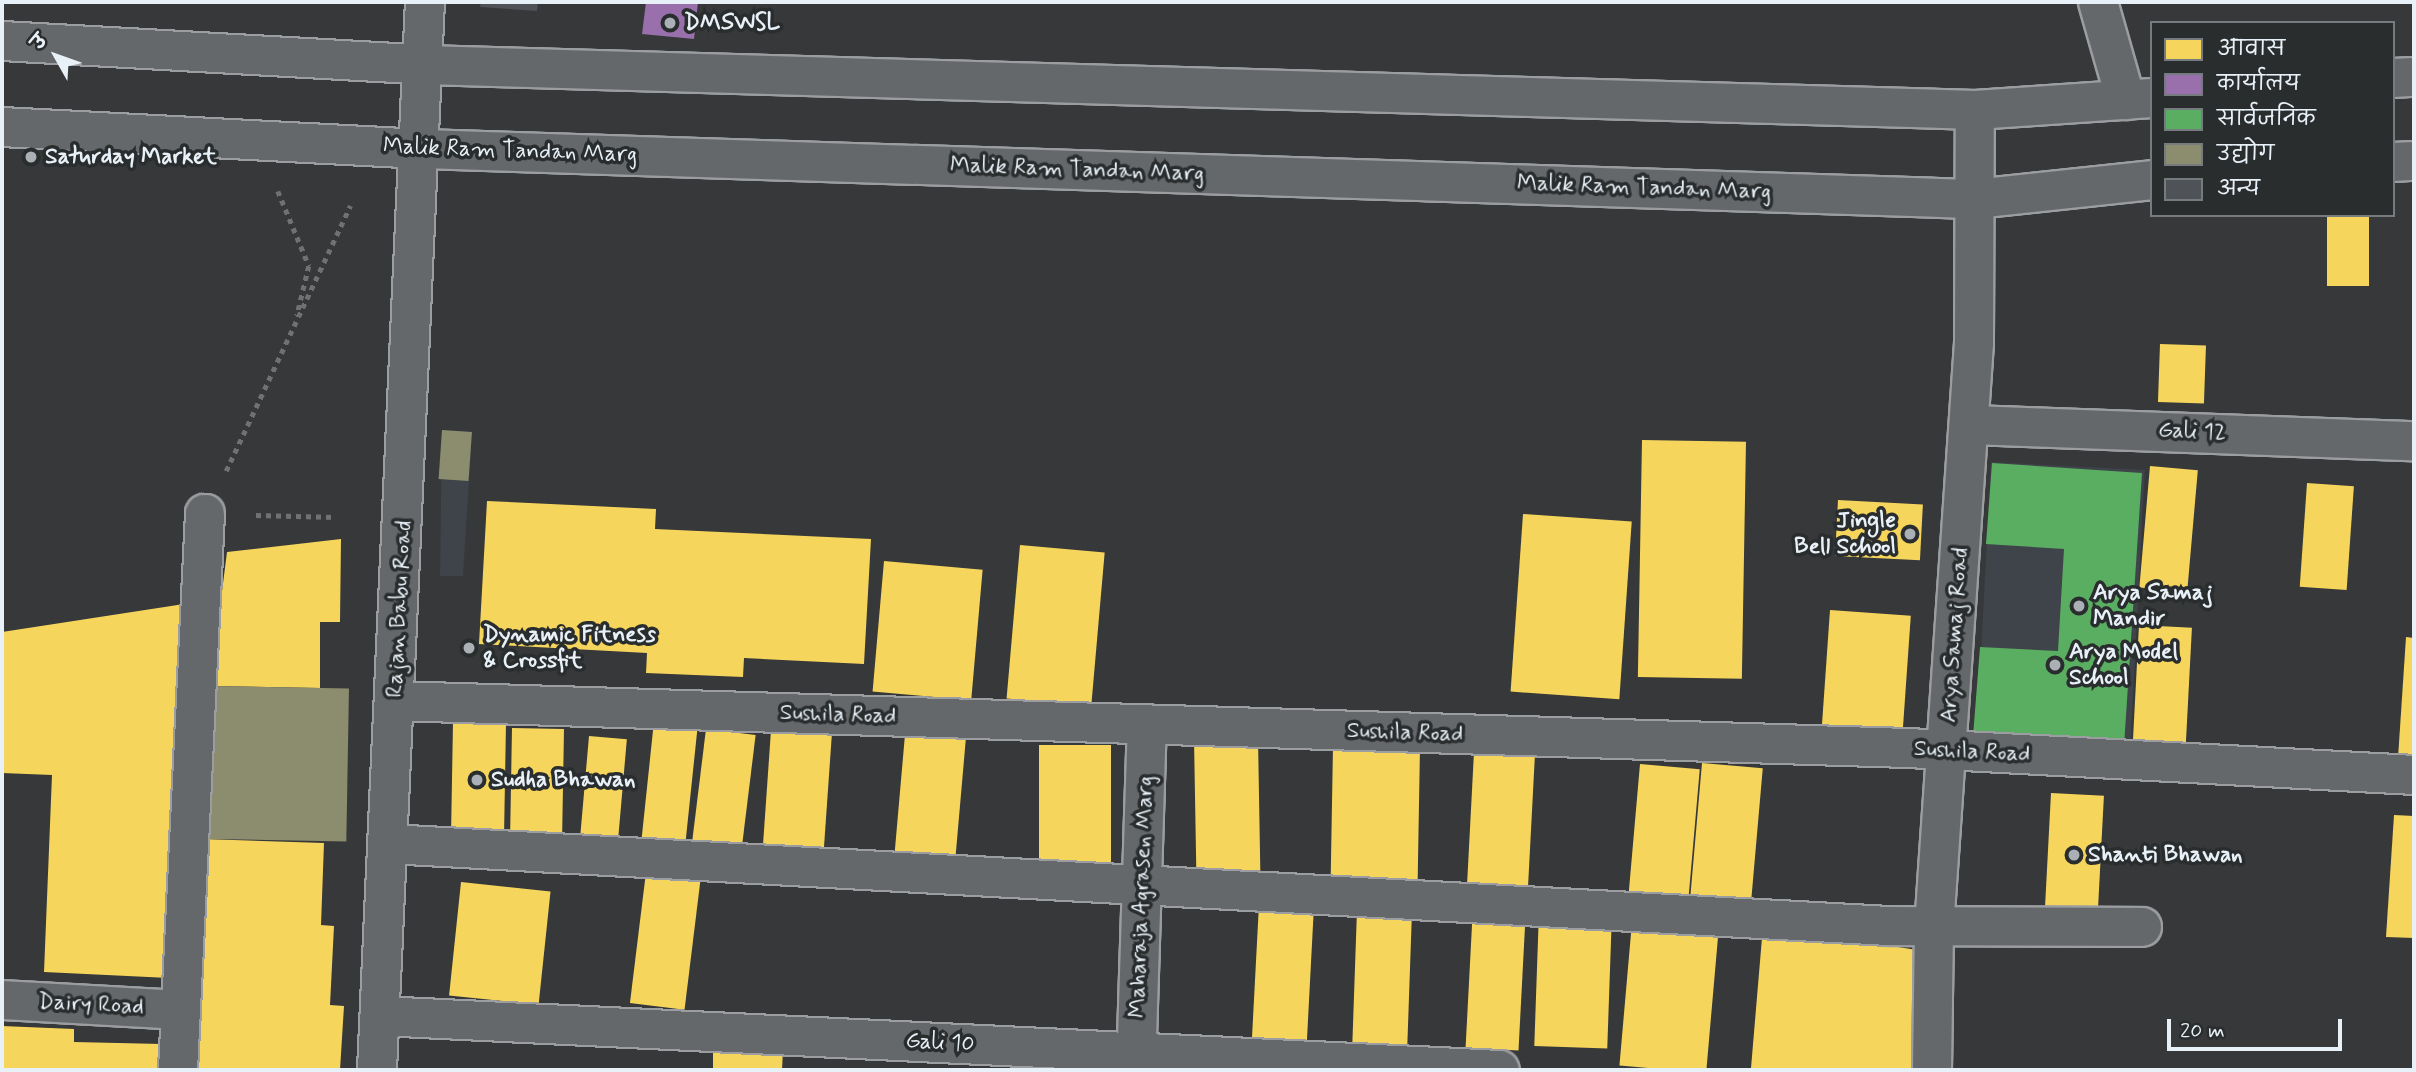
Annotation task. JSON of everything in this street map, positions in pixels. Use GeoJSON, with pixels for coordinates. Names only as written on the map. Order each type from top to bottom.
{"type":"FeatureCollection","features":[{"type":"Feature","properties":{"kind":"street","name":"Rajan Babu Road"},"geometry":{"type":"LineString","coordinates":[[377,1070],[423,149],[425,2]]}},
{"type":"Feature","properties":{"kind":"street"},"geometry":{"type":"LineString","coordinates":[[2,41],[425,65],[1975,110],[2139,99],[2098,2]]}},
{"type":"Feature","properties":{"kind":"street"},"geometry":{"type":"LineString","coordinates":[[2395,78],[2414,77]]}},
{"type":"Feature","properties":{"kind":"street","name":"Arya Samaj Road"},"geometry":{"type":"LineString","coordinates":[[1932,1070],[1934,928],[1970,425],[1975,110]]}},
{"type":"Feature","properties":{"kind":"street","name":"Malik Ram Tandan Marg"},"geometry":{"type":"LineString","coordinates":[[2,127],[423,149],[1975,199],[2150,180]]}},
{"type":"Feature","properties":{"kind":"street"},"geometry":{"type":"LineString","coordinates":[[2395,162],[2414,161]]}},
{"type":"Feature","properties":{"kind":"street","name":"Gali 12"},"geometry":{"type":"LineString","coordinates":[[1970,425],[2414,441]]}},
{"type":"Feature","properties":{"kind":"street"},"geometry":{"type":"LineString","coordinates":[[177,1070],[205,514]]}},
{"type":"Feature","properties":{"kind":"street","name":"Sushila Road"},"geometry":{"type":"LineString","coordinates":[[395,701],[1146,724],[1947,753],[2414,775]]}},
{"type":"Feature","properties":{"kind":"street","name":"Maharaja Agrasen Marg"},"geometry":{"type":"LineString","coordinates":[[1137,1061],[1146,724]]}},
{"type":"Feature","properties":{"kind":"street"},"geometry":{"type":"LineString","coordinates":[[389,844],[1934,928],[2142,927]]}},
{"type":"Feature","properties":{"kind":"street","name":"Dairy Road"},"geometry":{"type":"LineString","coordinates":[[2,1000],[180,1010]]}},
{"type":"Feature","properties":{"kind":"street","name":"Gali 10"},"geometry":{"type":"LineString","coordinates":[[380,1016],[1137,1061],[1500,1070]]}},
{"type":"Feature","properties":{"kind":"path"},"geometry":{"type":"LineString","coordinates":[[278,186],[309,266],[290,337]]}},
{"type":"Feature","properties":{"kind":"path"},"geometry":{"type":"LineString","coordinates":[[335,517],[205,514],[350,206]]}},
{"type":"Feature","properties":{"kind":"shaded area"},"geometry":{"type":"Polygon","coordinates":[[[442,430],[472,432],[463,576],[440,576],[442,430]]]}},
{"type":"Feature","properties":{"kind":"shaded area","name":"Arya Model School"},"geometry":{"type":"Polygon","coordinates":[[[1991,462],[2145,470],[2131,742],[1977,734],[1991,462]]]}},
{"type":"Feature","properties":{"kind":"building: आवास"},"geometry":{"type":"Polygon","coordinates":[[[2327,217],[2369,217],[2369,286],[2327,286],[2327,217]]]}},
{"type":"Feature","properties":{"kind":"building: आवास"},"geometry":{"type":"Polygon","coordinates":[[[2160,344],[2206,346],[2204,404],[2158,402],[2160,344]]]}},
{"type":"Feature","properties":{"kind":"building: आवास"},"geometry":{"type":"Polygon","coordinates":[[[1642,440],[1746,442],[1742,679],[1638,677],[1642,440]]]}},
{"type":"Feature","properties":{"kind":"building: आवास"},"geometry":{"type":"Polygon","coordinates":[[[2150,466],[2198,470],[2187,592],[2139,588],[2150,466]]]}},
{"type":"Feature","properties":{"kind":"building: आवास"},"geometry":{"type":"Polygon","coordinates":[[[2307,483],[2354,486],[2347,590],[2300,587],[2307,483]]]}},
{"type":"Feature","properties":{"kind":"building: आवास"},"geometry":{"type":"Polygon","coordinates":[[[1838,500],[1923,504],[1920,560],[1835,556],[1838,500]]]}},
{"type":"Feature","properties":{"kind":"building: आवास"},"geometry":{"type":"Polygon","coordinates":[[[487,501],[656,509],[655,529],[871,539],[864,664],[744,658],[743,677],[646,673],[647,653],[479,644],[487,501]]]}},
{"type":"Feature","properties":{"kind":"building: आवास"},"geometry":{"type":"Polygon","coordinates":[[[1523,514],[1632,522],[1619,699],[1511,692],[1523,514]]]}},
{"type":"Feature","properties":{"kind":"building: आवास"},"geometry":{"type":"Polygon","coordinates":[[[341,539],[340,622],[320,622],[320,688],[210,686],[227,552],[341,539]]]}},
{"type":"Feature","properties":{"kind":"building: आवास"},"geometry":{"type":"Polygon","coordinates":[[[1020,545],[1105,552],[1091,706],[1007,698],[1020,545]]]}},
{"type":"Feature","properties":{"kind":"building: आवास"},"geometry":{"type":"Polygon","coordinates":[[[884,561],[983,570],[971,700],[873,692],[884,561]]]}},
{"type":"Feature","properties":{"kind":"building: आवास"},"geometry":{"type":"Polygon","coordinates":[[[184,604],[169,978],[44,972],[52,775],[2,773],[2,632],[184,604]]]}},
{"type":"Feature","properties":{"kind":"building: आवास"},"geometry":{"type":"Polygon","coordinates":[[[1830,610],[1911,616],[1903,734],[1822,729],[1830,610]]]}},
{"type":"Feature","properties":{"kind":"building: आवास"},"geometry":{"type":"Polygon","coordinates":[[[2139,625],[2192,628],[2186,749],[2133,746],[2139,625]]]}},
{"type":"Feature","properties":{"kind":"building: आवास"},"geometry":{"type":"Polygon","coordinates":[[[2406,637],[2414,638],[2414,759],[2398,758],[2406,637]]]}},
{"type":"Feature","properties":{"kind":"building: आवास"},"geometry":{"type":"Polygon","coordinates":[[[772,716],[833,720],[823,863],[762,859],[772,716]]]}},
{"type":"Feature","properties":{"kind":"building: आवास"},"geometry":{"type":"Polygon","coordinates":[[[654,721],[698,726],[685,848],[641,843],[654,721]]]}},
{"type":"Feature","properties":{"kind":"building: आवास","name":"Sudha Bhawan"},"geometry":{"type":"Polygon","coordinates":[[[453,722],[506,723],[504,837],[451,836],[453,722]]]}},
{"type":"Feature","properties":{"kind":"building: आवास"},"geometry":{"type":"Polygon","coordinates":[[[906,723],[967,728],[954,871],[894,865],[906,723]]]}},
{"type":"Feature","properties":{"kind":"building: आवास"},"geometry":{"type":"Polygon","coordinates":[[[512,728],[564,729],[562,842],[510,841],[512,728]]]}},
{"type":"Feature","properties":{"kind":"building: आवास"},"geometry":{"type":"Polygon","coordinates":[[[706,729],[756,735],[741,855],[691,849],[706,729]]]}},
{"type":"Feature","properties":{"kind":"building: आवास"},"geometry":{"type":"Polygon","coordinates":[[[589,736],[627,739],[618,841],[580,838],[589,736]]]}},
{"type":"Feature","properties":{"kind":"building: आवास"},"geometry":{"type":"Polygon","coordinates":[[[1258,738],[1260,874],[1196,875],[1194,739],[1258,738]]]}},
{"type":"Feature","properties":{"kind":"building: आवास"},"geometry":{"type":"Polygon","coordinates":[[[1039,745],[1111,745],[1111,868],[1039,868],[1039,745]]]}},
{"type":"Feature","properties":{"kind":"building: आवास"},"geometry":{"type":"Polygon","coordinates":[[[1333,746],[1420,748],[1418,879],[1331,878],[1333,746]]]}},
{"type":"Feature","properties":{"kind":"building: आवास"},"geometry":{"type":"Polygon","coordinates":[[[1474,752],[1535,755],[1527,897],[1467,894],[1474,752]]]}},
{"type":"Feature","properties":{"kind":"building: आवास"},"geometry":{"type":"Polygon","coordinates":[[[1702,763],[1763,768],[1750,911],[1690,905],[1702,763]]]}},
{"type":"Feature","properties":{"kind":"building: आवास"},"geometry":{"type":"Polygon","coordinates":[[[1640,764],[1700,769],[1687,913],[1627,907],[1640,764]]]}},
{"type":"Feature","properties":{"kind":"building: आवास","name":"Shanti Bhawan"},"geometry":{"type":"Polygon","coordinates":[[[2051,793],[2104,796],[2098,917],[2045,914],[2051,793]]]}},
{"type":"Feature","properties":{"kind":"building: आवास"},"geometry":{"type":"Polygon","coordinates":[[[2394,815],[2414,816],[2414,938],[2386,937],[2394,815]]]}},
{"type":"Feature","properties":{"kind":"building: आवास"},"geometry":{"type":"Polygon","coordinates":[[[203,839],[324,843],[321,925],[334,926],[330,1005],[344,1006],[340,1070],[191,1070],[203,839]]]}},
{"type":"Feature","properties":{"kind":"building: आवास"},"geometry":{"type":"Polygon","coordinates":[[[647,864],[702,871],[685,1010],[630,1003],[647,864]]]}},
{"type":"Feature","properties":{"kind":"building: आवास"},"geometry":{"type":"Polygon","coordinates":[[[461,882],[551,891],[539,1005],[449,995],[461,882]]]}},
{"type":"Feature","properties":{"kind":"building: आवास"},"geometry":{"type":"Polygon","coordinates":[[[1259,904],[1314,907],[1307,1046],[1252,1043],[1259,904]]]}},
{"type":"Feature","properties":{"kind":"building: आवास"},"geometry":{"type":"Polygon","coordinates":[[[1473,906],[1526,909],[1518,1051],[1466,1048],[1473,906]]]}},
{"type":"Feature","properties":{"kind":"building: आवास"},"geometry":{"type":"Polygon","coordinates":[[[1357,910],[1412,912],[1407,1051],[1352,1049],[1357,910]]]}},
{"type":"Feature","properties":{"kind":"building: आवास"},"geometry":{"type":"Polygon","coordinates":[[[1539,911],[1612,914],[1607,1048],[1534,1046],[1539,911]]]}},
{"type":"Feature","properties":{"kind":"building: आवास"},"geometry":{"type":"Polygon","coordinates":[[[1632,922],[1719,930],[1706,1070],[1619,1065],[1632,922]]]}},
{"type":"Feature","properties":{"kind":"building: आवास"},"geometry":{"type":"Polygon","coordinates":[[[1763,926],[1917,950],[1915,1070],[1751,1068],[1763,926]]]}},
{"type":"Feature","properties":{"kind":"building: आवास"},"geometry":{"type":"Polygon","coordinates":[[[2,1026],[74,1029],[74,1042],[162,1044],[161,1070],[2,1070],[2,1026]]]}},
{"type":"Feature","properties":{"kind":"building: आवास"},"geometry":{"type":"Polygon","coordinates":[[[713,1047],[783,1050],[782,1070],[713,1070],[713,1047]]]}},
{"type":"Feature","properties":{"kind":"building: कार्यालय","name":"DMSWSL"},"geometry":{"type":"Polygon","coordinates":[[[646,2],[698,2],[694,39],[642,34],[646,2]]]}},
{"type":"Feature","properties":{"kind":"building: सार्वजनिक","name":"Arya Model School"},"geometry":{"type":"Polygon","coordinates":[[[1992,463],[2142,473],[2124,746],[1973,736],[1980,647],[2058,651],[2064,549],[1986,544],[1992,463]]]}},
{"type":"Feature","properties":{"kind":"building: उद्योग"},"geometry":{"type":"Polygon","coordinates":[[[442,430],[472,432],[469,481],[439,479],[442,430]]]}},
{"type":"Feature","properties":{"kind":"building: उद्योग"},"geometry":{"type":"Polygon","coordinates":[[[210,686],[349,688],[346,841],[207,839],[210,686]]]}},
{"type":"Feature","properties":{"kind":"building: अन्य"},"geometry":{"type":"Polygon","coordinates":[[[481,2],[538,2],[537,11],[480,7],[481,2]]]}},
{"type":"Feature","properties":{"kind":"place","name":"DMSWSL"},"geometry":{"type":"Point","coordinates":[670,23]}},
{"type":"Feature","properties":{"kind":"place","name":"Saturday Market"},"geometry":{"type":"Point","coordinates":[31,157]}},
{"type":"Feature","properties":{"kind":"place","name":"Jingle Bell School"},"geometry":{"type":"Point","coordinates":[1910,534]}},
{"type":"Feature","properties":{"kind":"place","name":"Arya Samaj Mandir"},"geometry":{"type":"Point","coordinates":[2079,606]}},
{"type":"Feature","properties":{"kind":"place","name":"Dynamic Fitness & Crossfit"},"geometry":{"type":"Point","coordinates":[469,648]}},
{"type":"Feature","properties":{"kind":"place","name":"Arya Model School"},"geometry":{"type":"Point","coordinates":[2055,665]}},
{"type":"Feature","properties":{"kind":"place","name":"Sudha Bhawan"},"geometry":{"type":"Point","coordinates":[477,780]}},
{"type":"Feature","properties":{"kind":"place","name":"Shanti Bhawan"},"geometry":{"type":"Point","coordinates":[2074,855]}}]}
